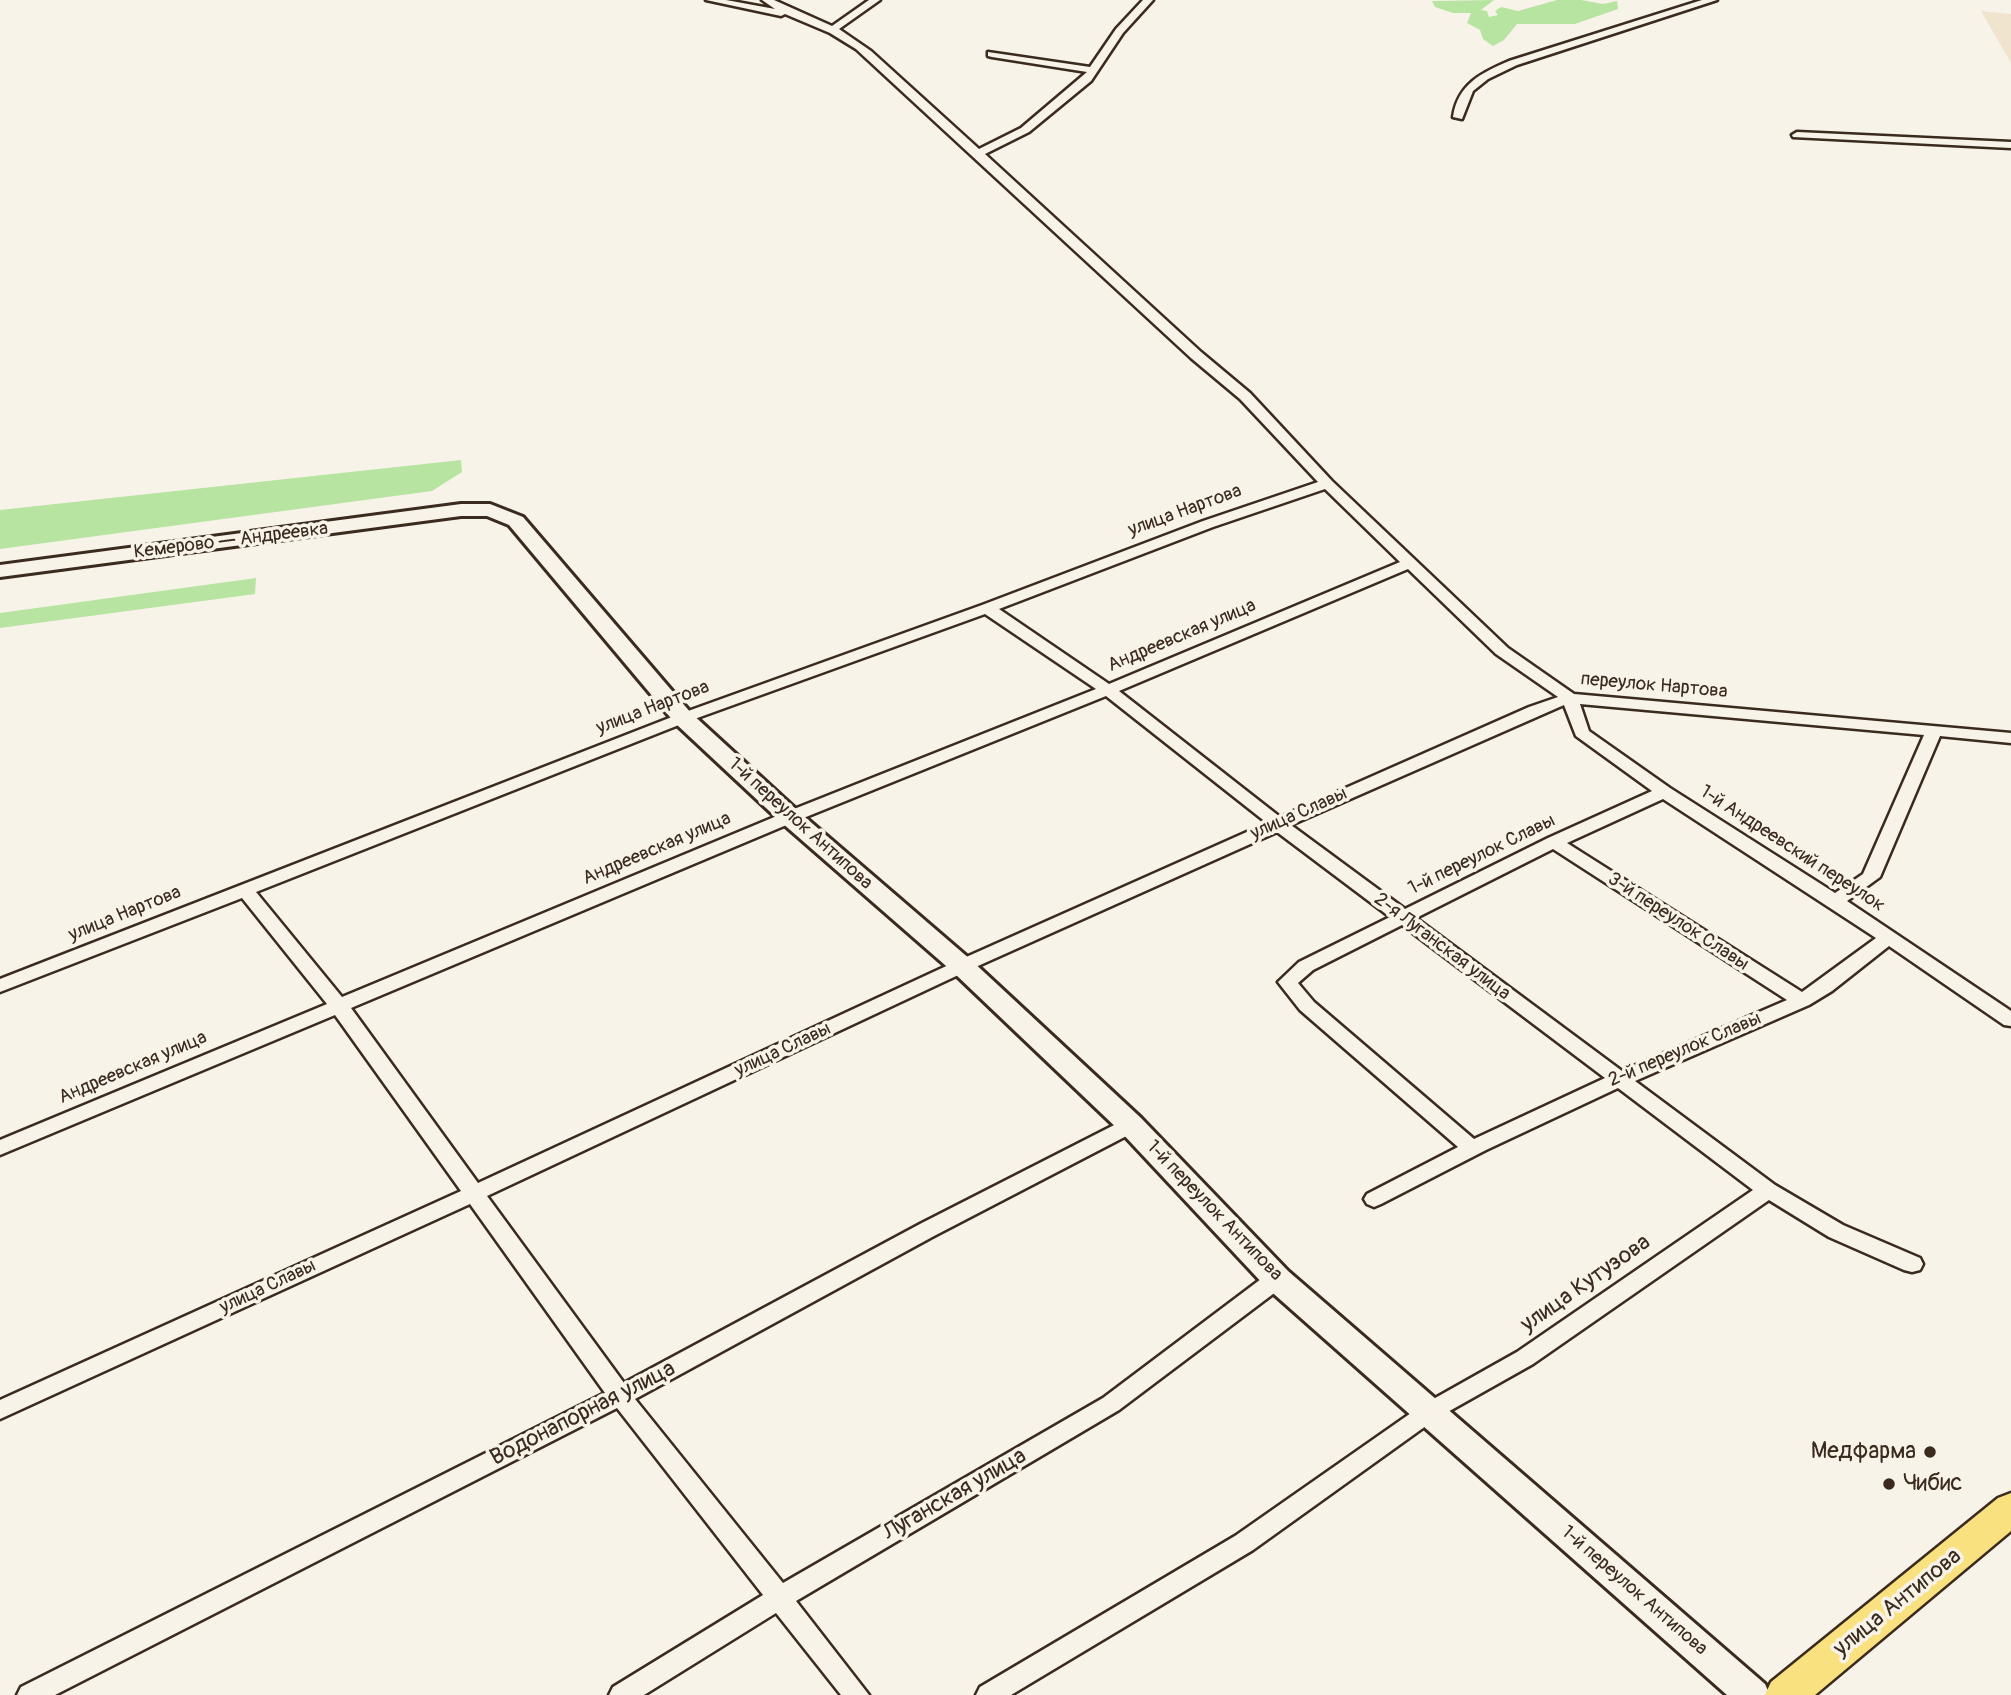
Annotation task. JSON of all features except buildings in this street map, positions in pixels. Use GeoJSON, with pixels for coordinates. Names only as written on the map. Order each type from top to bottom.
{"type":"FeatureCollection","features":[{"type":"Feature","properties":{"kind":"main road","name":"Кемерово — Андреевка"},"geometry":{"type":"LineString","coordinates":[[0,571],[461,510],[490,510],[516,521],[683,718]]}},
{"type":"Feature","properties":{"kind":"main road","name":"1-й переулок Антипова"},"geometry":{"type":"LineString","coordinates":[[683,718],[790,817],[962,966],[1131,1125],[1277,1279],[1752,1695]]}},
{"type":"Feature","properties":{"kind":"main road","name":"улица Антипова"},"geometry":{"type":"LineString","coordinates":[[1785,1695],[2011,1509]]}},
{"type":"Feature","properties":{"kind":"street"},"geometry":{"type":"LineString","coordinates":[[710,0],[794,16]]}},
{"type":"Feature","properties":{"kind":"street"},"geometry":{"type":"LineString","coordinates":[[767,0],[794,16]]}},
{"type":"Feature","properties":{"kind":"street"},"geometry":{"type":"LineString","coordinates":[[832,30],[875,0]]}},
{"type":"Feature","properties":{"kind":"street"},"geometry":{"type":"LineString","coordinates":[[977,154],[1025,130],[1087,79],[1119,31],[1148,0]]}},
{"type":"Feature","properties":{"kind":"street"},"geometry":{"type":"LineString","coordinates":[[1458,117],[1463,93],[1473,83],[1489,74],[1712,0]]}},
{"type":"Feature","properties":{"kind":"street","name":"переулок Нартова"},"geometry":{"type":"LineString","coordinates":[[794,16],[832,30],[854,42],[890,73],[1196,355],[1245,396],[1327,484],[1502,652],[1570,698],[2011,738]]}},
{"type":"Feature","properties":{"kind":"street"},"geometry":{"type":"LineString","coordinates":[[992,54],[1093,70]]}},
{"type":"Feature","properties":{"kind":"street"},"geometry":{"type":"LineString","coordinates":[[1797,135],[2011,145]]}},
{"type":"Feature","properties":{"kind":"street","name":"улица Нартова"},"geometry":{"type":"LineString","coordinates":[[0,986],[683,718],[1208,524],[1327,484]]}},
{"type":"Feature","properties":{"kind":"street","name":"Андреевская улица"},"geometry":{"type":"LineString","coordinates":[[0,1147],[790,817],[1108,690],[1409,563]]}},
{"type":"Feature","properties":{"kind":"street","name":"2-я Луганская улица"},"geometry":{"type":"LineString","coordinates":[[986,608],[1108,690],[1277,823],[1768,1190],[1836,1231],[1912,1264]]}},
{"type":"Feature","properties":{"kind":"street","name":"1-й Андреевский переулок"},"geometry":{"type":"LineString","coordinates":[[1570,698],[1582,733],[1664,792],[1889,936],[2011,1020]]}},
{"type":"Feature","properties":{"kind":"street","name":"улица Славы"},"geometry":{"type":"LineString","coordinates":[[0,1410],[1277,823],[1535,710],[1570,698]]}},
{"type":"Feature","properties":{"kind":"street"},"geometry":{"type":"LineString","coordinates":[[1835,901],[1871,877],[1934,732]]}},
{"type":"Feature","properties":{"kind":"street","name":"1-й переулок Славы"},"geometry":{"type":"LineString","coordinates":[[1471,1147],[1307,1006],[1287,982],[1306,966],[1554,842],[1664,792]]}},
{"type":"Feature","properties":{"kind":"street","name":"3-й переулок Славы"},"geometry":{"type":"LineString","coordinates":[[1554,842],[1802,1001]]}},
{"type":"Feature","properties":{"kind":"street"},"geometry":{"type":"LineString","coordinates":[[244,889],[338,1005],[620,1396],[856,1695]]}},
{"type":"Feature","properties":{"kind":"street","name":"2-й переулок Славы"},"geometry":{"type":"LineString","coordinates":[[1374,1199],[1471,1147],[1617,1079],[1802,1001],[1825,987],[1889,936]]}},
{"type":"Feature","properties":{"kind":"street","name":"Водонапорная улица"},"geometry":{"type":"LineString","coordinates":[[30,1695],[620,1396],[927,1230],[1131,1125]]}},
{"type":"Feature","properties":{"kind":"street","name":"улица Кутузова"},"geometry":{"type":"LineString","coordinates":[[989,1695],[1244,1543],[1429,1412],[1525,1358],[1768,1190]]}},
{"type":"Feature","properties":{"kind":"street","name":"Луганская улица"},"geometry":{"type":"LineString","coordinates":[[622,1695],[779,1598],[1111,1404],[1277,1279]]}},
{"type":"Feature","properties":{"kind":"shaded area"},"geometry":{"type":"Polygon","coordinates":[[[1981,11],[2011,14],[2011,63],[1981,11]]]}},
{"type":"Feature","properties":{"kind":"green space"},"geometry":{"type":"Polygon","coordinates":[[[1494,0],[1481,10],[1487,11],[1489,17],[1498,15],[1495,11],[1501,7],[1518,11],[1557,0],[1603,4],[1617,1],[1618,9],[1575,24],[1517,24],[1504,40],[1493,46],[1483,39],[1480,30],[1467,23],[1471,13],[1453,13],[1435,7],[1432,1],[1494,0]]]}},
{"type":"Feature","properties":{"kind":"green space"},"geometry":{"type":"Polygon","coordinates":[[[461,460],[462,472],[432,491],[0,549],[0,510],[461,460]]]}},
{"type":"Feature","properties":{"kind":"green space"},"geometry":{"type":"Polygon","coordinates":[[[256,578],[255,594],[0,628],[0,613],[256,578]]]}},
{"type":"Feature","properties":{"kind":"place","name":"Медфарма"},"geometry":{"type":"Point","coordinates":[1930,1452]}},
{"type":"Feature","properties":{"kind":"place","name":"Чибис"},"geometry":{"type":"Point","coordinates":[1889,1484]}}]}
